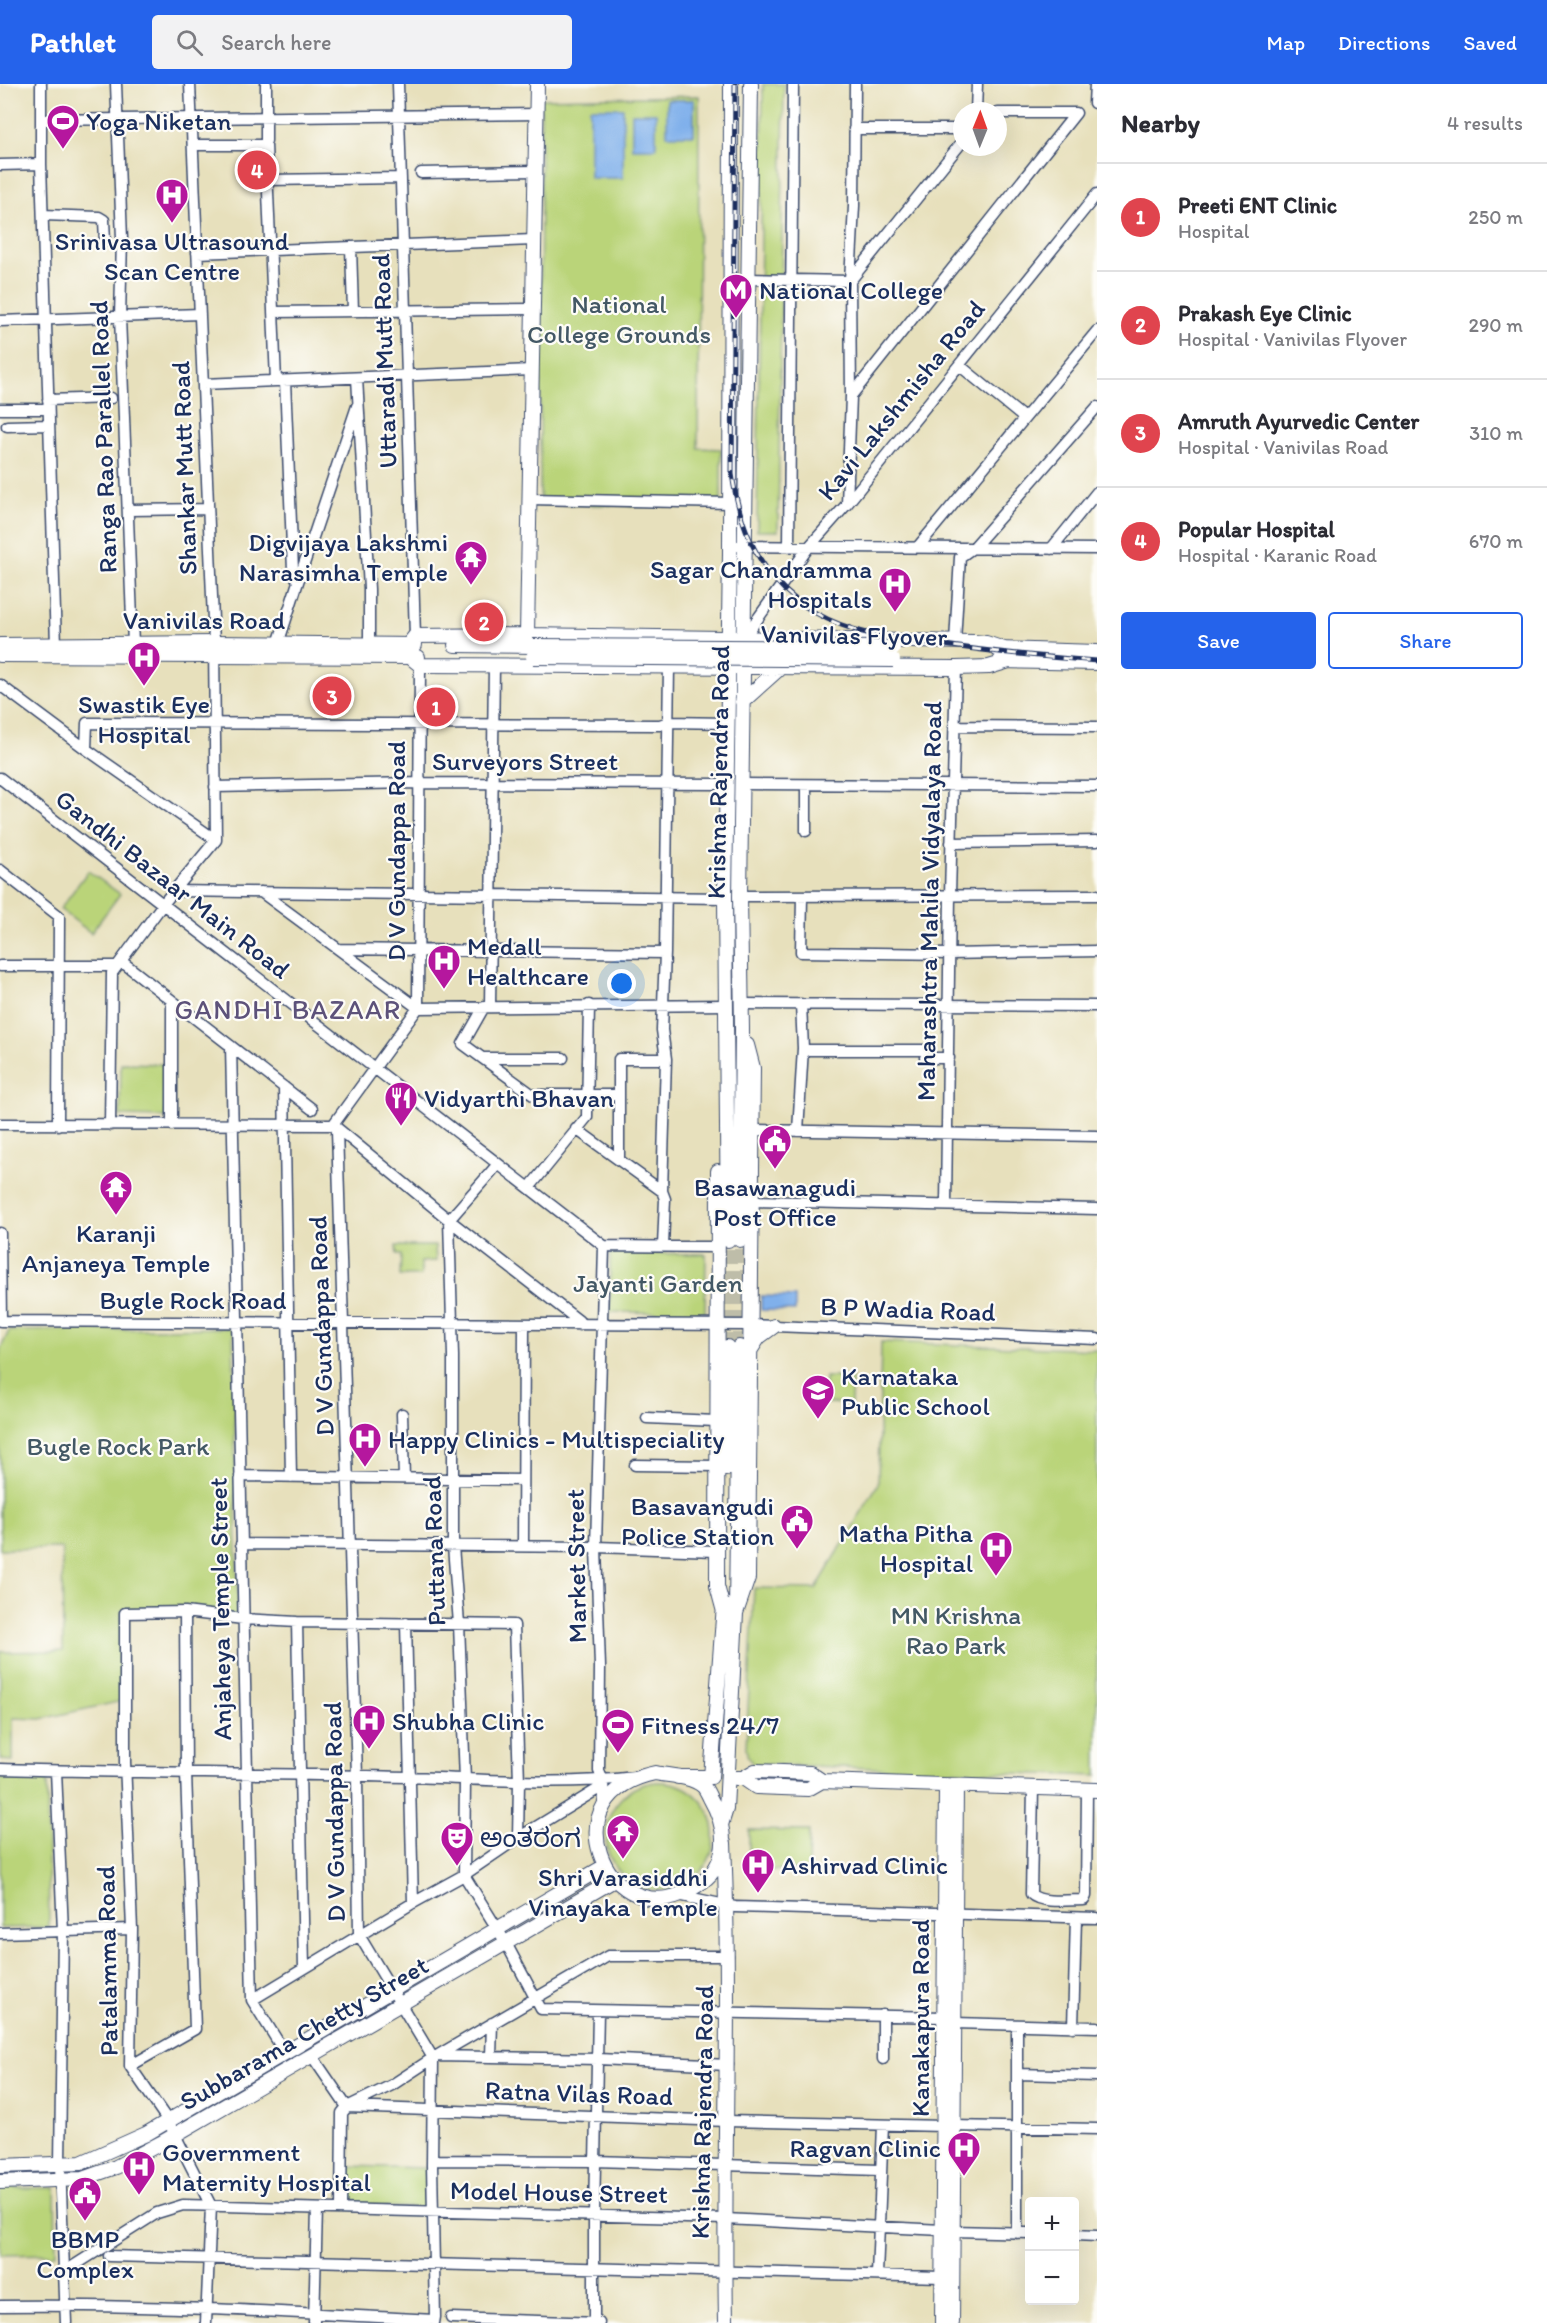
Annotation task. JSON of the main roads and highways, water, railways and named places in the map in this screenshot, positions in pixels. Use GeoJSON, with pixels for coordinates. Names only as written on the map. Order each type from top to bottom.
{"type":"FeatureCollection","features":[{"type":"Feature","properties":{"kind":"main road"},"geometry":{"type":"LineString","coordinates":[[537,84],[529,499],[531,646],[729,638],[955,642],[986,643],[1006,655],[1097,663]]}},
{"type":"Feature","properties":{"kind":"main road","name":"Krishna Rajendra Road"},"geometry":{"type":"LineString","coordinates":[[728,1242],[720,1067],[726,1039],[731,84]]}},
{"type":"Feature","properties":{"kind":"main road","name":"Krishna Rajendra Road"},"geometry":{"type":"LineString","coordinates":[[728,1242],[742,1029],[740,896],[751,84]]}},
{"type":"Feature","properties":{"kind":"main road","name":"Vanivilas Road"},"geometry":{"type":"LineString","coordinates":[[0,645],[132,644],[214,649],[413,651]]}},
{"type":"Feature","properties":{"kind":"main road","name":"Vanivilas Road"},"geometry":{"type":"LineString","coordinates":[[0,655],[82,655],[278,644],[369,644],[413,651]]}},
{"type":"Feature","properties":{"kind":"main road","name":"Vanivilas Flyover"},"geometry":{"type":"LineString","coordinates":[[413,651],[531,646],[1006,655]]}},
{"type":"Feature","properties":{"kind":"main road"},"geometry":{"type":"LineString","coordinates":[[413,651],[494,665],[744,668],[989,667],[1006,655],[1097,652]]}},
{"type":"Feature","properties":{"kind":"main road"},"geometry":{"type":"LineString","coordinates":[[742,702],[781,667]]}},
{"type":"Feature","properties":{"kind":"main road"},"geometry":{"type":"LineString","coordinates":[[721,1825],[726,1809],[739,1348],[750,1325],[753,1068],[742,1029]]}},
{"type":"Feature","properties":{"kind":"main road"},"geometry":{"type":"LineString","coordinates":[[728,1242],[717,1325],[716,1551],[717,1586],[730,1612]]}},
{"type":"Feature","properties":{"kind":"main road"},"geometry":{"type":"LineString","coordinates":[[739,1348],[774,1326]]}},
{"type":"Feature","properties":{"kind":"main road"},"geometry":{"type":"LineString","coordinates":[[711,1776],[730,1612],[748,1578],[739,1348]]}},
{"type":"Feature","properties":{"kind":"main road"},"geometry":{"type":"LineString","coordinates":[[655,1773],[678,1777],[704,1787],[718,1812],[724,1843],[716,1866],[693,1889],[678,1895],[651,1898],[630,1892],[602,1862],[596,1841],[598,1819],[604,1805],[620,1786],[635,1777],[655,1773]]}},
{"type":"Feature","properties":{"kind":"main road"},"geometry":{"type":"LineString","coordinates":[[678,1777],[743,1778],[756,1787],[808,1789],[822,1781],[1092,1790]]}},
{"type":"Feature","properties":{"kind":"main road","name":"Kanakapura Road"},"geometry":{"type":"LineString","coordinates":[[951,1786],[947,2230],[952,2323]]}},
{"type":"Feature","properties":{"kind":"main road","name":"Krishna Rajendra Road"},"geometry":{"type":"LineString","coordinates":[[724,1843],[728,1956],[726,2322]]}},
{"type":"Feature","properties":{"kind":"main road","name":"Subbarama Chetty Street"},"geometry":{"type":"LineString","coordinates":[[0,2166],[81,2163],[146,2134],[605,1866]]}},
{"type":"Feature","properties":{"kind":"main road","name":"Subbarama Chetty Street"},"geometry":{"type":"LineString","coordinates":[[0,2182],[82,2179],[116,2167],[176,2135],[616,1879]]}},
{"type":"Feature","properties":{"kind":"main road","name":"Kanakapura Road"},"geometry":{"type":"LineString","coordinates":[[942,2323],[942,2277],[947,2230]]}},
{"type":"Feature","properties":{"kind":"water"},"geometry":{"type":"Polygon","coordinates":[[[667,100],[694,100],[694,135],[667,135],[667,100]]]}},
{"type":"Feature","properties":{"kind":"water"},"geometry":{"type":"Polygon","coordinates":[[[590,108],[623,108],[623,178],[590,178],[590,108]]]}},
{"type":"Feature","properties":{"kind":"water"},"geometry":{"type":"Polygon","coordinates":[[[632,113],[656,113],[656,148],[632,148],[632,113]]]}},
{"type":"Feature","properties":{"kind":"water"},"geometry":{"type":"Polygon","coordinates":[[[761,1296],[795,1297],[795,1311],[761,1310],[761,1296]]]}},
{"type":"Feature","properties":{"kind":"tunnel"},"geometry":{"type":"LineString","coordinates":[[727,1347],[728,1240]]}},
{"type":"Feature","properties":{"kind":"tunnel"},"geometry":{"type":"LineString","coordinates":[[739,1347],[740,1240]]}},
{"type":"Feature","properties":{"kind":"railway"},"geometry":{"type":"LineString","coordinates":[[735,84],[732,474],[745,527],[768,571],[784,589],[804,605],[826,619],[863,632],[978,649],[1097,661]]}},
{"type":"Feature","properties":{"kind":"place","name":"Yoga Niketan"},"geometry":{"type":"Point","coordinates":[63,150]}},
{"type":"Feature","properties":{"kind":"place","name":"Popular Hospital"},"geometry":{"type":"Point","coordinates":[257,170]}},
{"type":"Feature","properties":{"kind":"place","name":"Srinivasa Ultrasound Scan Centre"},"geometry":{"type":"Point","coordinates":[172,224]}},
{"type":"Feature","properties":{"kind":"place","name":"National College"},"geometry":{"type":"Point","coordinates":[736,319]}},
{"type":"Feature","properties":{"kind":"place","name":"Digvijaya Lakshmi Narasimha Temple"},"geometry":{"type":"Point","coordinates":[471,586]}},
{"type":"Feature","properties":{"kind":"place","name":"Sagar Chandramma Hospitals"},"geometry":{"type":"Point","coordinates":[895,613]}},
{"type":"Feature","properties":{"kind":"place","name":"Prakash Eye Clinic"},"geometry":{"type":"Point","coordinates":[484,622]}},
{"type":"Feature","properties":{"kind":"place","name":"Swastik Eye Hospital"},"geometry":{"type":"Point","coordinates":[144,687]}},
{"type":"Feature","properties":{"kind":"place","name":"Amruth Ayurvedic Center"},"geometry":{"type":"Point","coordinates":[332,696]}},
{"type":"Feature","properties":{"kind":"place","name":"Preeti ENT Clinic"},"geometry":{"type":"Point","coordinates":[436,707]}},
{"type":"Feature","properties":{"kind":"place","name":"Medall Healthcare"},"geometry":{"type":"Point","coordinates":[444,990]}},
{"type":"Feature","properties":{"kind":"place","name":"Vidyarthi Bhavan"},"geometry":{"type":"Point","coordinates":[401,1127]}},
{"type":"Feature","properties":{"kind":"place","name":"Basawanagudi Post Office"},"geometry":{"type":"Point","coordinates":[775,1170]}},
{"type":"Feature","properties":{"kind":"place","name":"Karanji Anjaneya Temple"},"geometry":{"type":"Point","coordinates":[116,1216]}},
{"type":"Feature","properties":{"kind":"place","name":"Karnataka Public School"},"geometry":{"type":"Point","coordinates":[818,1420]}},
{"type":"Feature","properties":{"kind":"place","name":"Happy Clinics - Multispeciality"},"geometry":{"type":"Point","coordinates":[365,1468]}},
{"type":"Feature","properties":{"kind":"place","name":"Basavangudi Police Station"},"geometry":{"type":"Point","coordinates":[797,1550]}},
{"type":"Feature","properties":{"kind":"place","name":"Matha Pitha Hospital"},"geometry":{"type":"Point","coordinates":[996,1577]}},
{"type":"Feature","properties":{"kind":"place","name":"Shubha Clinic"},"geometry":{"type":"Point","coordinates":[369,1750]}},
{"type":"Feature","properties":{"kind":"place","name":"Fitness 24/7"},"geometry":{"type":"Point","coordinates":[618,1754]}},
{"type":"Feature","properties":{"kind":"place","name":"Shri Varasiddhi Vinayaka Temple"},"geometry":{"type":"Point","coordinates":[623,1860]}},
{"type":"Feature","properties":{"kind":"place","name":"ಅಂತರಂಗ"},"geometry":{"type":"Point","coordinates":[457,1867]}},
{"type":"Feature","properties":{"kind":"place","name":"Ashirvad Clinic"},"geometry":{"type":"Point","coordinates":[758,1894]}},
{"type":"Feature","properties":{"kind":"place","name":"Ragvan Clinic"},"geometry":{"type":"Point","coordinates":[964,2177]}},
{"type":"Feature","properties":{"kind":"place","name":"Government Maternity Hospital"},"geometry":{"type":"Point","coordinates":[139,2196]}},
{"type":"Feature","properties":{"kind":"place","name":"BBMP Complex"},"geometry":{"type":"Point","coordinates":[85,2222]}},
{"type":"Feature","properties":{"kind":"district","name":"GANDHI BAZAAR"},"geometry":{"type":"Point","coordinates":[288,1010]}},
{"type":"Feature","properties":{"kind":"park label","name":"National College Grounds"},"geometry":{"type":"Point","coordinates":[619,319]}},
{"type":"Feature","properties":{"kind":"park label","name":"Jayanti Garden"},"geometry":{"type":"Point","coordinates":[658,1283]}},
{"type":"Feature","properties":{"kind":"park label","name":"Bugle Rock Park"},"geometry":{"type":"Point","coordinates":[118,1446]}},
{"type":"Feature","properties":{"kind":"park label","name":"MN Krishna Rao Park"},"geometry":{"type":"Point","coordinates":[956,1630]}}]}
